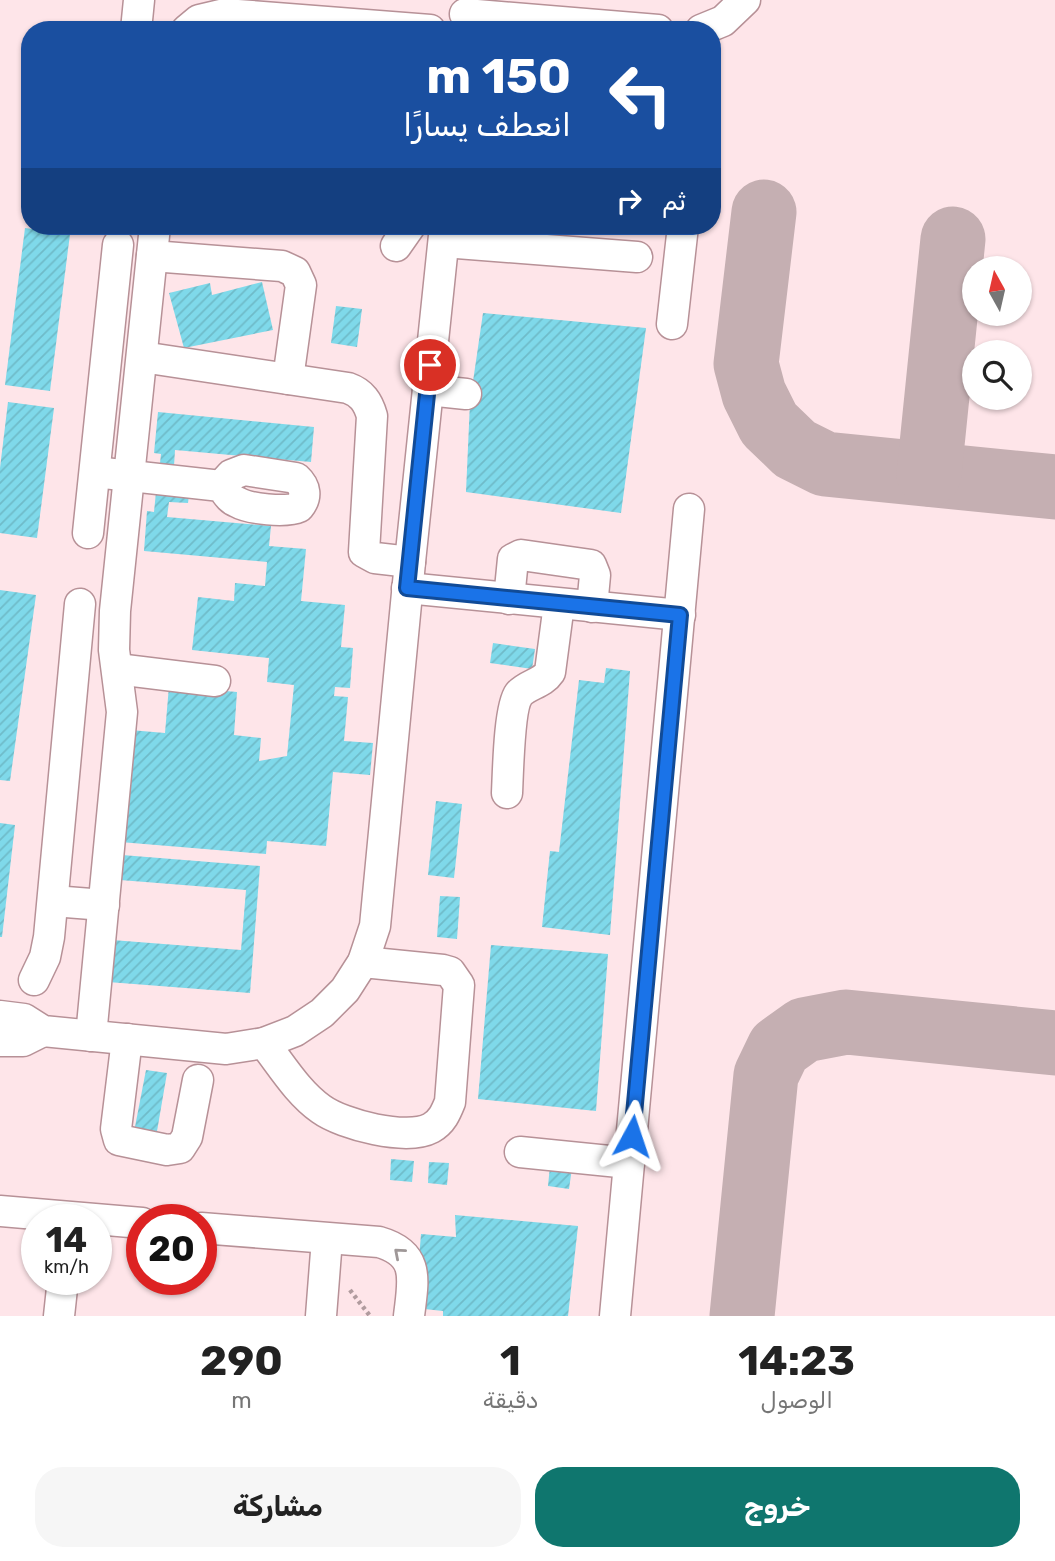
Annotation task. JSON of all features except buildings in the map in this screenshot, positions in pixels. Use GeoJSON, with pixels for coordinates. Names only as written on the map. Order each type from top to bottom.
{"type":"FeatureCollection","features":[{"type":"Feature","properties":{"kind":"street"},"geometry":{"type":"LineString","coordinates":[[137,21],[138,0]]}},
{"type":"Feature","properties":{"kind":"street"},"geometry":{"type":"LineString","coordinates":[[706,21],[712,0]]}},
{"type":"Feature","properties":{"kind":"street"},"geometry":{"type":"LineString","coordinates":[[721,21],[746,0]]}},
{"type":"Feature","properties":{"kind":"street"},"geometry":{"type":"LineString","coordinates":[[198,21],[225,14],[259,21]]}},
{"type":"Feature","properties":{"kind":"street"},"geometry":{"type":"LineString","coordinates":[[465,15],[542,21]]}},
{"type":"Feature","properties":{"kind":"street"},"geometry":{"type":"LineString","coordinates":[[91,1035],[121,733],[115,611],[154,235]]}},
{"type":"Feature","properties":{"kind":"street"},"geometry":{"type":"LineString","coordinates":[[0,1016],[24,1019],[43,1031],[226,1049],[264,1044],[295,1031],[322,1013],[345,990],[363,962],[375,926],[444,235]]}},
{"type":"Feature","properties":{"kind":"street"},"geometry":{"type":"LineString","coordinates":[[452,235],[637,257]]}},
{"type":"Feature","properties":{"kind":"street"},"geometry":{"type":"LineString","coordinates":[[672,324],[682,235]]}},
{"type":"Feature","properties":{"kind":"street"},"geometry":{"type":"LineString","coordinates":[[88,533],[118,245]]}},
{"type":"Feature","properties":{"kind":"street"},"geometry":{"type":"LineString","coordinates":[[152,256],[282,266],[295,272],[301,292],[289,379]]}},
{"type":"Feature","properties":{"kind":"street"},"geometry":{"type":"LineString","coordinates":[[111,315],[145,319]]}},
{"type":"Feature","properties":{"kind":"street"},"geometry":{"type":"LineString","coordinates":[[142,356],[348,388],[357,392],[364,398],[372,415],[364,552],[408,575],[509,599],[680,615]]}},
{"type":"Feature","properties":{"kind":"street"},"geometry":{"type":"LineString","coordinates":[[428,390],[466,394]]}},
{"type":"Feature","properties":{"kind":"street"},"geometry":{"type":"LineString","coordinates":[[95,472],[221,486]]}},
{"type":"Feature","properties":{"kind":"street"},"geometry":{"type":"LineString","coordinates":[[615,1316],[689,509]]}},
{"type":"Feature","properties":{"kind":"street"},"geometry":{"type":"LineString","coordinates":[[509,599],[513,559],[522,555],[591,565],[595,575],[592,607]]}},
{"type":"Feature","properties":{"kind":"street"},"geometry":{"type":"LineString","coordinates":[[34,980],[48,947],[80,604]]}},
{"type":"Feature","properties":{"kind":"street"},"geometry":{"type":"LineString","coordinates":[[507,793],[514,707],[522,691],[545,680],[550,672],[559,604]]}},
{"type":"Feature","properties":{"kind":"street"},"geometry":{"type":"LineString","coordinates":[[74,687],[119,680],[215,681]]}},
{"type":"Feature","properties":{"kind":"street"},"geometry":{"type":"LineString","coordinates":[[53,901],[104,905]]}},
{"type":"Feature","properties":{"kind":"street"},"geometry":{"type":"LineString","coordinates":[[264,1044],[303,1093],[322,1110],[343,1121],[403,1132],[418,1132],[433,1127],[444,1116],[450,1102],[459,985],[456,977],[443,970],[363,962]]}},
{"type":"Feature","properties":{"kind":"street"},"geometry":{"type":"LineString","coordinates":[[0,1041],[23,1041],[43,1031]]}},
{"type":"Feature","properties":{"kind":"street"},"geometry":{"type":"LineString","coordinates":[[127,1039],[116,1129],[119,1140],[167,1150],[180,1147],[187,1137],[198,1080]]}},
{"type":"Feature","properties":{"kind":"street"},"geometry":{"type":"LineString","coordinates":[[520,1153],[629,1163]]}},
{"type":"Feature","properties":{"kind":"street"},"geometry":{"type":"LineString","coordinates":[[0,1211],[21,1213]]}},
{"type":"Feature","properties":{"kind":"street"},"geometry":{"type":"LineString","coordinates":[[217,1229],[379,1242],[395,1247],[407,1257],[413,1272],[410,1316]]}},
{"type":"Feature","properties":{"kind":"street"},"geometry":{"type":"LineString","coordinates":[[321,1316],[327,1239]]}},
{"type":"Feature","properties":{"kind":"street"},"geometry":{"type":"LineString","coordinates":[[59,1316],[61,1295]]}},
{"type":"Feature","properties":{"kind":"path"},"geometry":{"type":"LineString","coordinates":[[345,1284],[370,1316]]}},
{"type":"Feature","properties":{"kind":"taxiway"},"geometry":{"type":"LineString","coordinates":[[764,212],[746,364],[754,394],[769,424],[795,449],[825,464],[1055,487]]}},
{"type":"Feature","properties":{"kind":"taxiway"},"geometry":{"type":"LineString","coordinates":[[929,474],[953,239]]}},
{"type":"Feature","properties":{"kind":"taxiway"},"geometry":{"type":"LineString","coordinates":[[742,1316],[766,1075],[779,1048],[804,1030],[846,1022],[1055,1043]]}},
{"type":"Feature","properties":{"kind":"route"},"geometry":{"type":"LineString","coordinates":[[430,365],[407,588],[680,615],[632,1136]]}}]}
